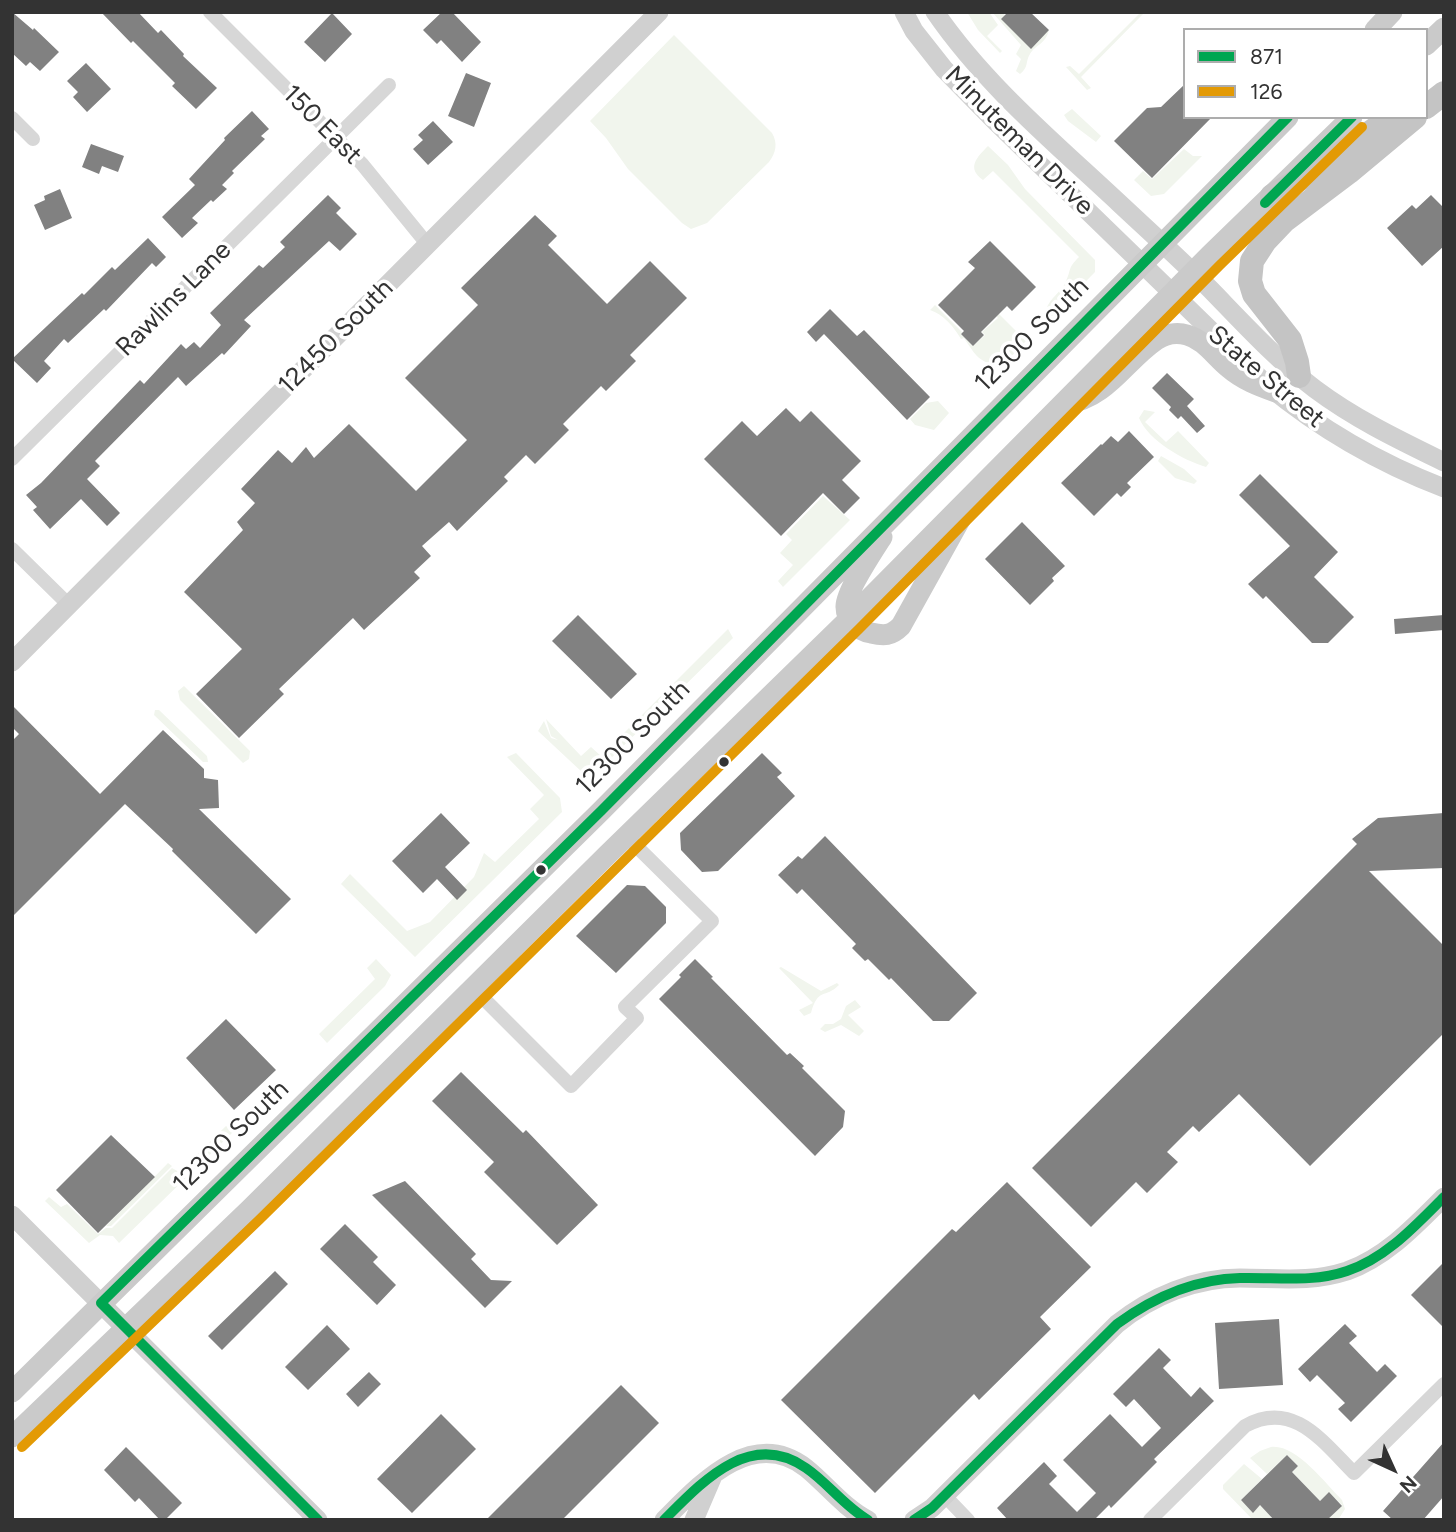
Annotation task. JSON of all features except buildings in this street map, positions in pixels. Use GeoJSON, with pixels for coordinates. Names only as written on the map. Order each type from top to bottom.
{"type":"FeatureCollection","features":[{"type":"Feature","properties":{"kind":"highway"},"geometry":{"type":"LineString","coordinates":[[1428,88],[1444,80]]}},
{"type":"Feature","properties":{"kind":"highway"},"geometry":{"type":"LineString","coordinates":[[1428,105],[1444,93]]}},
{"type":"Feature","properties":{"kind":"highway"},"geometry":{"type":"LineString","coordinates":[[1272,196],[1331,160],[1389,119]]}},
{"type":"Feature","properties":{"kind":"highway"},"geometry":{"type":"LineString","coordinates":[[1299,376],[1290,340],[1254,294],[1250,281],[1252,261],[1265,241],[1284,221],[1357,166],[1413,119]]}},
{"type":"Feature","properties":{"kind":"main road"},"geometry":{"type":"LineString","coordinates":[[1377,28],[1392,12]]}},
{"type":"Feature","properties":{"kind":"main road"},"geometry":{"type":"LineString","coordinates":[[1428,43],[1444,27]]}},
{"type":"Feature","properties":{"kind":"main road","name":"12300 South"},"geometry":{"type":"LineString","coordinates":[[12,1392],[601,811],[1286,119]]}},
{"type":"Feature","properties":{"kind":"main road"},"geometry":{"type":"LineString","coordinates":[[12,1437],[198,1260],[474,989],[1350,119]]}},
{"type":"Feature","properties":{"kind":"main road"},"geometry":{"type":"LineString","coordinates":[[1060,405],[1077,402],[1091,395],[1120,375],[1156,340],[1172,334],[1198,339],[1237,374],[1276,392]]}},
{"type":"Feature","properties":{"kind":"main road"},"geometry":{"type":"LineString","coordinates":[[896,513],[848,595],[845,607],[849,619],[863,631],[883,636],[893,634],[901,626],[978,488]]}},
{"type":"Feature","properties":{"kind":"street","name":"150 East"},"geometry":{"type":"LineString","coordinates":[[210,12],[336,138],[378,183],[428,245]]}},
{"type":"Feature","properties":{"kind":"street","name":"12450 South"},"geometry":{"type":"LineString","coordinates":[[12,662],[659,12]]}},
{"type":"Feature","properties":{"kind":"street","name":"Minuteman Drive"},"geometry":{"type":"LineString","coordinates":[[904,12],[914,31],[944,69],[1143,263]]}},
{"type":"Feature","properties":{"kind":"street","name":"Minuteman Drive"},"geometry":{"type":"LineString","coordinates":[[935,12],[977,65],[1161,244]]}},
{"type":"Feature","properties":{"kind":"street","name":"Rawlins Lane"},"geometry":{"type":"LineString","coordinates":[[12,459],[389,85]]}},
{"type":"Feature","properties":{"kind":"street"},"geometry":{"type":"LineString","coordinates":[[12,118],[33,139]]}},
{"type":"Feature","properties":{"kind":"street","name":"State Street"},"geometry":{"type":"LineString","coordinates":[[1161,244],[1299,376],[1394,439],[1442,460]]}},
{"type":"Feature","properties":{"kind":"street","name":"State Street"},"geometry":{"type":"LineString","coordinates":[[1143,263],[1246,366],[1276,392],[1342,438],[1398,469],[1444,488]]}},
{"type":"Feature","properties":{"kind":"street"},"geometry":{"type":"LineString","coordinates":[[12,549],[69,605]]}},
{"type":"Feature","properties":{"kind":"street"},"geometry":{"type":"LineString","coordinates":[[474,989],[571,1086],[638,1018],[625,1007],[712,920],[626,836]]}},
{"type":"Feature","properties":{"kind":"street"},"geometry":{"type":"LineString","coordinates":[[914,1520],[945,1496],[1109,1332],[1144,1305],[1168,1293],[1205,1282],[1237,1278],[1302,1280],[1349,1270],[1370,1261],[1390,1247],[1444,1197]]}},
{"type":"Feature","properties":{"kind":"street"},"geometry":{"type":"LineString","coordinates":[[12,1215],[318,1520]]}},
{"type":"Feature","properties":{"kind":"street"},"geometry":{"type":"LineString","coordinates":[[1150,1520],[1245,1426],[1258,1419],[1269,1417],[1296,1421],[1315,1435],[1354,1473],[1444,1384]]}},
{"type":"Feature","properties":{"kind":"street"},"geometry":{"type":"LineString","coordinates":[[664,1520],[698,1485],[720,1469],[757,1454],[788,1457],[807,1469],[868,1520]]}},
{"type":"Feature","properties":{"kind":"street"},"geometry":{"type":"LineString","coordinates":[[694,1520],[707,1486],[720,1469]]}},
{"type":"Feature","properties":{"kind":"street"},"geometry":{"type":"LineString","coordinates":[[945,1496],[968,1520]]}},
{"type":"Feature","properties":{"kind":"shaded area"},"geometry":{"type":"Polygon","coordinates":[[[967,12],[989,12],[998,25],[987,36],[1002,51],[1000,53],[978,30],[967,12]]]}},
{"type":"Feature","properties":{"kind":"shaded area"},"geometry":{"type":"Polygon","coordinates":[[[992,12],[1002,12],[1030,48],[1049,30],[1045,39],[1030,54],[1025,69],[1020,74],[1016,71],[1021,59],[1016,54],[1021,45],[992,12]]]}},
{"type":"Feature","properties":{"kind":"shaded area"},"geometry":{"type":"Polygon","coordinates":[[[1141,12],[1145,12],[1081,77],[1091,88],[1087,90],[1066,67],[1070,66],[1079,74],[1141,12]]]}},
{"type":"Feature","properties":{"kind":"shaded area"},"geometry":{"type":"Polygon","coordinates":[[[674,35],[772,133],[776,144],[769,162],[707,223],[691,229],[628,169],[590,121],[674,35]]]}},
{"type":"Feature","properties":{"kind":"shaded area"},"geometry":{"type":"Polygon","coordinates":[[[1072,109],[1101,136],[1096,142],[1068,121],[1064,115],[1072,109]]]}},
{"type":"Feature","properties":{"kind":"shaded area"},"geometry":{"type":"Polygon","coordinates":[[[988,146],[1008,165],[1025,189],[1095,260],[1095,272],[1051,317],[1046,310],[1079,257],[993,171],[983,180],[978,176],[975,163],[988,146]]]}},
{"type":"Feature","properties":{"kind":"shaded area"},"geometry":{"type":"Polygon","coordinates":[[[1184,149],[1193,156],[1202,156],[1164,194],[1151,196],[1134,180],[1143,171],[1152,179],[1184,149]]]}},
{"type":"Feature","properties":{"kind":"shaded area"},"geometry":{"type":"Polygon","coordinates":[[[964,279],[1026,341],[1000,368],[979,358],[948,321],[930,310],[935,305],[973,346],[985,335],[982,332],[998,318],[962,280],[964,279]]]}},
{"type":"Feature","properties":{"kind":"shaded area"},"geometry":{"type":"Polygon","coordinates":[[[938,401],[949,413],[934,430],[915,425],[910,419],[926,403],[938,401]]]}},
{"type":"Feature","properties":{"kind":"shaded area"},"geometry":{"type":"Polygon","coordinates":[[[1144,410],[1155,412],[1145,422],[1166,442],[1178,431],[1209,463],[1206,467],[1187,460],[1150,434],[1139,418],[1144,410]]]}},
{"type":"Feature","properties":{"kind":"shaded area"},"geometry":{"type":"Polygon","coordinates":[[[1161,456],[1184,469],[1197,481],[1194,484],[1175,478],[1158,461],[1161,456]]]}},
{"type":"Feature","properties":{"kind":"shaded area"},"geometry":{"type":"Polygon","coordinates":[[[823,496],[850,520],[783,587],[778,581],[793,565],[780,553],[792,540],[786,534],[823,496]]]}},
{"type":"Feature","properties":{"kind":"shaded area"},"geometry":{"type":"Polygon","coordinates":[[[728,629],[733,638],[604,765],[595,763],[601,767],[593,774],[583,773],[538,731],[544,721],[551,738],[558,740],[551,736],[546,719],[581,756],[591,747],[601,756],[728,629]]]}},
{"type":"Feature","properties":{"kind":"shaded area"},"geometry":{"type":"Polygon","coordinates":[[[184,686],[250,751],[249,759],[243,763],[180,700],[178,691],[184,686]]]}},
{"type":"Feature","properties":{"kind":"shaded area"},"geometry":{"type":"Polygon","coordinates":[[[155,710],[159,710],[207,756],[208,762],[203,762],[154,715],[155,710]]]}},
{"type":"Feature","properties":{"kind":"shaded area"},"geometry":{"type":"Polygon","coordinates":[[[516,753],[560,798],[562,812],[415,957],[341,884],[350,874],[407,931],[430,922],[474,877],[484,853],[495,862],[539,819],[530,809],[544,795],[507,757],[516,753]]]}},
{"type":"Feature","properties":{"kind":"shaded area"},"geometry":{"type":"Polygon","coordinates":[[[376,959],[391,975],[385,986],[327,1043],[319,1034],[375,979],[367,968],[376,959]]]}},
{"type":"Feature","properties":{"kind":"shaded area"},"geometry":{"type":"Polygon","coordinates":[[[779,968],[821,991],[837,983],[839,985],[819,996],[811,1013],[804,1016],[799,1010],[813,1003],[779,968]]]}},
{"type":"Feature","properties":{"kind":"shaded area"},"geometry":{"type":"Polygon","coordinates":[[[855,1000],[861,1007],[848,1015],[864,1031],[859,1036],[841,1025],[825,1032],[820,1029],[825,1024],[833,1024],[841,1019],[846,1006],[855,1000]]]}},
{"type":"Feature","properties":{"kind":"shaded area"},"geometry":{"type":"Polygon","coordinates":[[[226,1126],[233,1132],[119,1243],[113,1236],[100,1235],[89,1243],[45,1201],[49,1197],[61,1207],[67,1204],[98,1234],[106,1228],[112,1228],[172,1168],[179,1172],[226,1126]]]}},
{"type":"Feature","properties":{"kind":"shaded area"},"geometry":{"type":"Polygon","coordinates":[[[168,1163],[172,1166],[111,1226],[106,1226],[168,1163]]]}},
{"type":"Feature","properties":{"kind":"shaded area"},"geometry":{"type":"Polygon","coordinates":[[[1271,1447],[1281,1448],[1300,1458],[1342,1500],[1345,1509],[1338,1520],[1327,1520],[1342,1505],[1329,1493],[1320,1501],[1292,1472],[1298,1466],[1287,1455],[1267,1474],[1250,1458],[1271,1447]]]}},
{"type":"Feature","properties":{"kind":"shaded area"},"geometry":{"type":"Polygon","coordinates":[[[1244,1464],[1262,1479],[1241,1500],[1253,1512],[1260,1505],[1274,1520],[1253,1520],[1223,1489],[1223,1485],[1244,1464]]]}},
{"type":"Feature","properties":{"kind":"transit line","name":"871"},"geometry":{"type":"LineString","coordinates":[[318,1520],[101,1303],[601,811],[1286,119]]}},
{"type":"Feature","properties":{"kind":"transit line","name":"871"},"geometry":{"type":"LineString","coordinates":[[1265,203],[1350,119]]}},
{"type":"Feature","properties":{"kind":"transit line","name":"126"},"geometry":{"type":"LineString","coordinates":[[22,1447],[259,1220],[859,629],[1220,265],[1362,127]]}},
{"type":"Feature","properties":{"kind":"transit line","name":"871"},"geometry":{"type":"LineString","coordinates":[[914,1520],[932,1508],[1117,1324],[1145,1306],[1175,1291],[1223,1279],[1307,1278],[1347,1271],[1387,1250],[1444,1197]]}},
{"type":"Feature","properties":{"kind":"transit line","name":"871"},"geometry":{"type":"LineString","coordinates":[[664,1520],[694,1490],[728,1465],[746,1457],[766,1454],[785,1457],[806,1468],[868,1520]]}}]}
